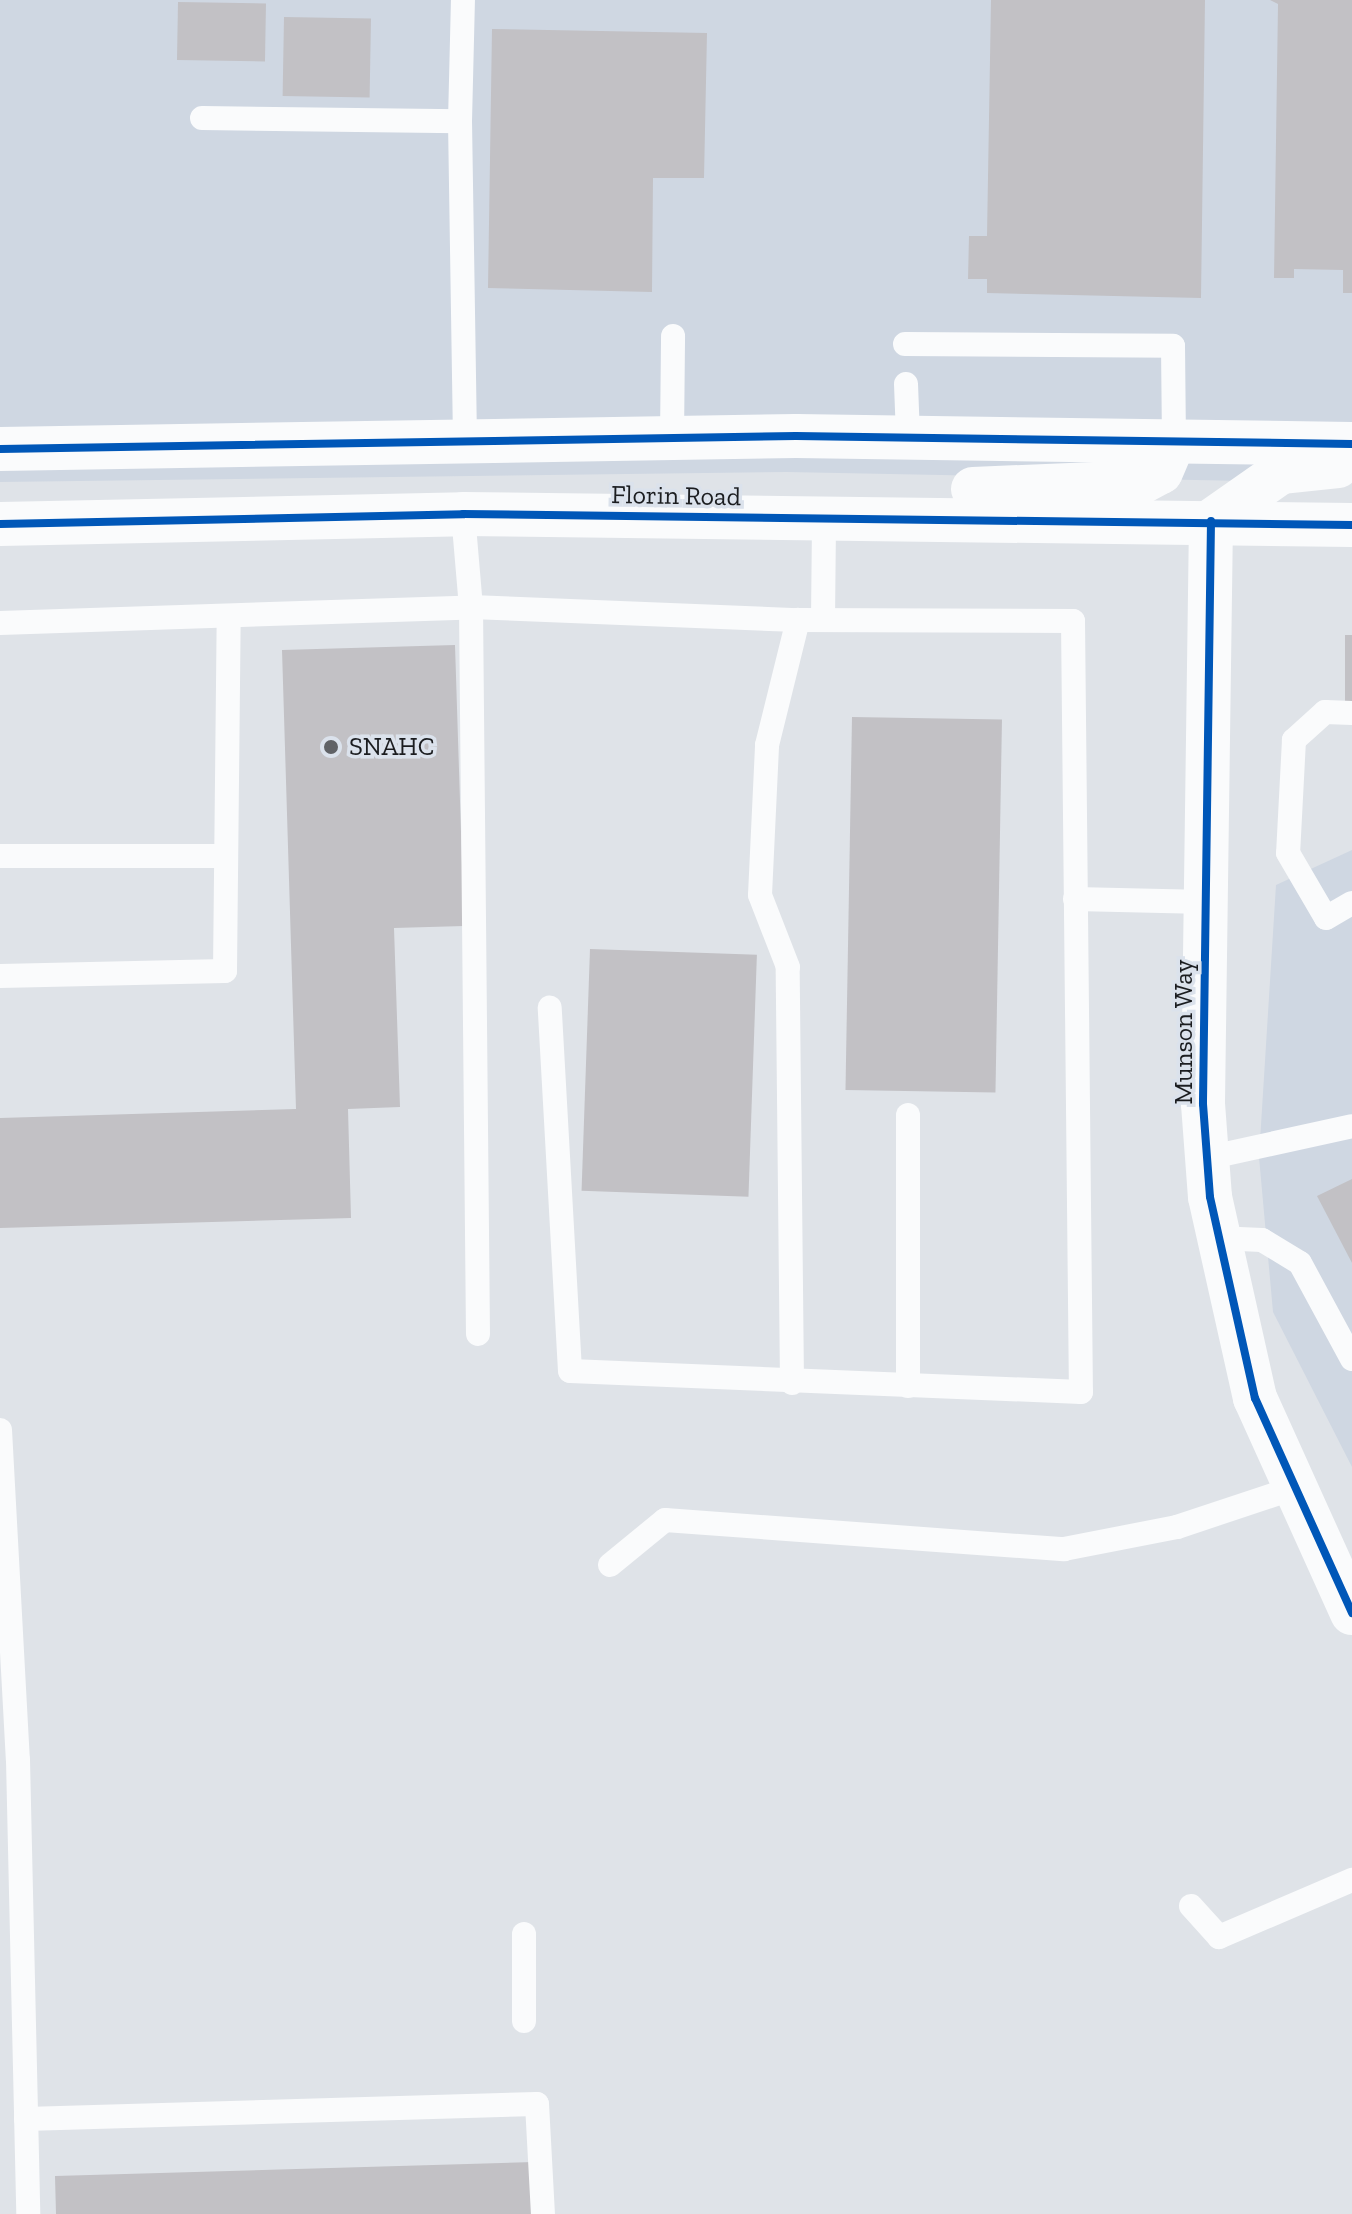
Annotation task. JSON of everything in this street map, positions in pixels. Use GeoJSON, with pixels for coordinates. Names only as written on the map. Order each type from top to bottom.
{"type":"FeatureCollection","features":[{"type":"Feature","properties":{"kind":"main road"},"geometry":{"type":"LineString","coordinates":[[0,449],[465,438],[672,437],[908,437],[1352,444]]}},
{"type":"Feature","properties":{"kind":"main road"},"geometry":{"type":"LineString","coordinates":[[921,519],[956,489],[1142,482],[1161,472],[1174,441]]}},
{"type":"Feature","properties":{"kind":"main road"},"geometry":{"type":"LineString","coordinates":[[1211,521],[1281,472],[1352,464]]}},
{"type":"Feature","properties":{"kind":"main road","name":"Florin Road"},"geometry":{"type":"LineString","coordinates":[[0,524],[463,514],[1352,525]]}},
{"type":"Feature","properties":{"kind":"main road","name":"Munson Way"},"geometry":{"type":"LineString","coordinates":[[1211,521],[1206,902],[1207,1158],[1217,1238],[1255,1398],[1291,1489],[1352,1613]]}},
{"type":"Feature","properties":{"kind":"lane"},"geometry":{"type":"LineString","coordinates":[[463,0],[460,121],[465,438]]}},
{"type":"Feature","properties":{"kind":"lane"},"geometry":{"type":"LineString","coordinates":[[202,118],[460,121]]}},
{"type":"Feature","properties":{"kind":"lane"},"geometry":{"type":"LineString","coordinates":[[672,437],[673,336]]}},
{"type":"Feature","properties":{"kind":"lane"},"geometry":{"type":"LineString","coordinates":[[905,344],[1173,346],[1174,441]]}},
{"type":"Feature","properties":{"kind":"lane"},"geometry":{"type":"LineString","coordinates":[[906,384],[908,437]]}},
{"type":"Feature","properties":{"kind":"lane"},"geometry":{"type":"LineString","coordinates":[[463,514],[471,607],[478,1334]]}},
{"type":"Feature","properties":{"kind":"lane"},"geometry":{"type":"LineString","coordinates":[[823,619],[824,518]]}},
{"type":"Feature","properties":{"kind":"lane"},"geometry":{"type":"LineString","coordinates":[[0,623],[471,607],[798,620],[1073,621],[1081,1392],[792,1383],[570,1371],[550,1008]]}},
{"type":"Feature","properties":{"kind":"lane"},"geometry":{"type":"LineString","coordinates":[[0,976],[225,971],[229,617]]}},
{"type":"Feature","properties":{"kind":"lane"},"geometry":{"type":"LineString","coordinates":[[792,1383],[788,967],[760,895],[767,745],[798,620]]}},
{"type":"Feature","properties":{"kind":"lane"},"geometry":{"type":"LineString","coordinates":[[1352,713],[1325,712],[1304,725],[1289,766],[1288,853],[1326,918],[1352,903]]}},
{"type":"Feature","properties":{"kind":"lane"},"geometry":{"type":"LineString","coordinates":[[0,856],[224,856]]}},
{"type":"Feature","properties":{"kind":"lane"},"geometry":{"type":"LineString","coordinates":[[1075,899],[1206,902]]}},
{"type":"Feature","properties":{"kind":"lane"},"geometry":{"type":"LineString","coordinates":[[908,1115],[908,1386]]}},
{"type":"Feature","properties":{"kind":"lane"},"geometry":{"type":"LineString","coordinates":[[1207,1158],[1322,1138],[1352,1126]]}},
{"type":"Feature","properties":{"kind":"lane"},"geometry":{"type":"LineString","coordinates":[[1217,1238],[1262,1240],[1300,1263],[1352,1359]]}},
{"type":"Feature","properties":{"kind":"lane"},"geometry":{"type":"LineString","coordinates":[[0,1430],[28,2214]]}},
{"type":"Feature","properties":{"kind":"lane"},"geometry":{"type":"LineString","coordinates":[[610,1565],[665,1520],[1064,1549],[1177,1527],[1291,1489]]}},
{"type":"Feature","properties":{"kind":"lane"},"geometry":{"type":"LineString","coordinates":[[1191,1906],[1219,1937],[1352,1880]]}},
{"type":"Feature","properties":{"kind":"lane"},"geometry":{"type":"LineString","coordinates":[[524,1934],[524,2021]]}},
{"type":"Feature","properties":{"kind":"lane"},"geometry":{"type":"LineString","coordinates":[[26,2119],[537,2104],[543,2214]]}},
{"type":"Feature","properties":{"kind":"shaded area"},"geometry":{"type":"Polygon","coordinates":[[[0,0],[1352,0],[1352,483],[787,472],[0,482],[0,0]]]}},
{"type":"Feature","properties":{"kind":"shaded area"},"geometry":{"type":"Polygon","coordinates":[[[1352,850],[1352,1467],[1273,1312],[1259,1157],[1276,885],[1352,850]]]}},
{"type":"Feature","properties":{"kind":"building"},"geometry":{"type":"Polygon","coordinates":[[[991,0],[1205,0],[1201,298],[987,293],[987,279],[968,279],[969,236],[987,236],[991,0]]]}},
{"type":"Feature","properties":{"kind":"building"},"geometry":{"type":"Polygon","coordinates":[[[1270,0],[1352,0],[1352,293],[1343,293],[1343,270],[1294,269],[1294,278],[1274,278],[1278,4],[1270,0]]]}},
{"type":"Feature","properties":{"kind":"building"},"geometry":{"type":"Polygon","coordinates":[[[178,2],[266,4],[265,62],[177,60],[178,2]]]}},
{"type":"Feature","properties":{"kind":"building"},"geometry":{"type":"Polygon","coordinates":[[[284,17],[371,19],[370,98],[283,96],[284,17]]]}},
{"type":"Feature","properties":{"kind":"building"},"geometry":{"type":"Polygon","coordinates":[[[492,29],[707,33],[704,178],[653,178],[652,292],[488,288],[492,29]]]}},
{"type":"Feature","properties":{"kind":"building"},"geometry":{"type":"Polygon","coordinates":[[[1345,635],[1352,635],[1352,710],[1345,710],[1345,635]]]}},
{"type":"Feature","properties":{"kind":"building"},"geometry":{"type":"Polygon","coordinates":[[[455,645],[464,926],[394,928],[400,1107],[348,1109],[351,1218],[0,1228],[0,1118],[296,1109],[282,650],[455,645]]]}},
{"type":"Feature","properties":{"kind":"building"},"geometry":{"type":"Polygon","coordinates":[[[852,717],[1002,720],[995,1093],[845,1090],[852,717]]]}},
{"type":"Feature","properties":{"kind":"building"},"geometry":{"type":"Polygon","coordinates":[[[590,949],[757,955],[748,1197],[582,1191],[590,949]]]}},
{"type":"Feature","properties":{"kind":"building"},"geometry":{"type":"Polygon","coordinates":[[[1352,1179],[1352,1263],[1317,1196],[1352,1179]]]}},
{"type":"Feature","properties":{"kind":"building"},"geometry":{"type":"Polygon","coordinates":[[[534,2162],[535,2214],[56,2214],[55,2176],[534,2162]]]}},
{"type":"Feature","properties":{"kind":"cycle path"},"geometry":{"type":"LineString","coordinates":[[0,449],[796,436],[1352,444]]}},
{"type":"Feature","properties":{"kind":"cycle path"},"geometry":{"type":"LineString","coordinates":[[0,524],[463,514],[1352,525]]}},
{"type":"Feature","properties":{"kind":"cycle path"},"geometry":{"type":"LineString","coordinates":[[1211,521],[1203,1104],[1210,1197],[1255,1398],[1352,1613]]}},
{"type":"Feature","properties":{"kind":"place","name":"SNAHC"},"geometry":{"type":"Point","coordinates":[331,747]}}]}
